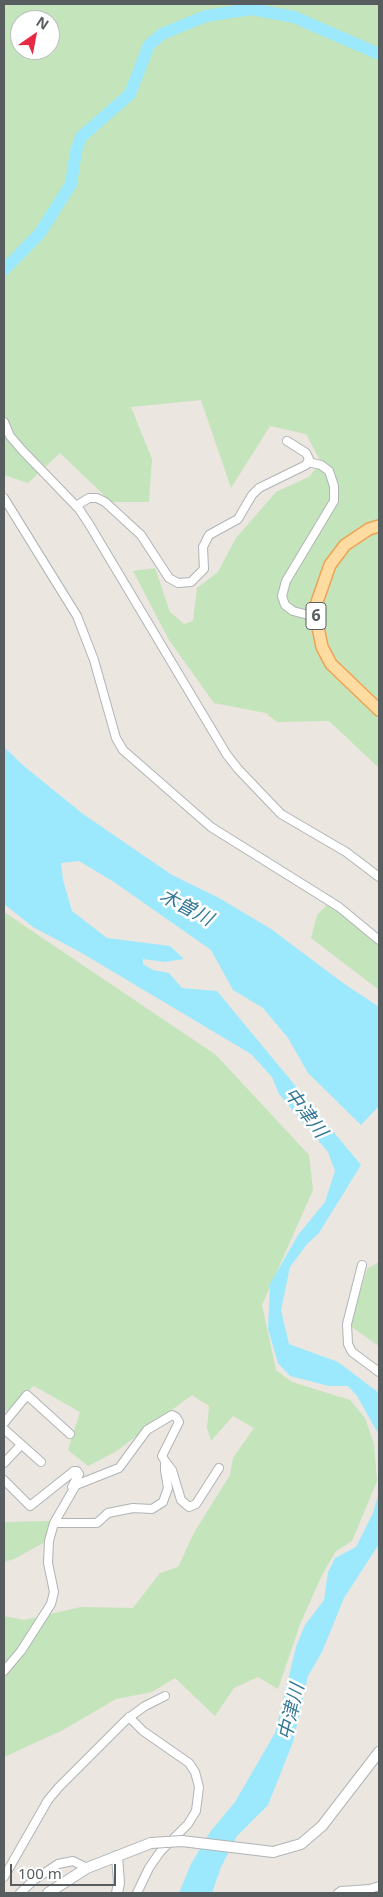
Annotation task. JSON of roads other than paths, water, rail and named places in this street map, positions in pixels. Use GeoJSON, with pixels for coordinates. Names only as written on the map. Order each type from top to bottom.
{"type":"FeatureCollection","features":[{"type":"Feature","properties":{"kind":"main road","name":"6"},"geometry":{"type":"LineString","coordinates":[[379,526],[369,529],[345,545],[330,565],[321,587],[316,617],[322,647],[331,664],[379,710]]}},
{"type":"Feature","properties":{"kind":"street"},"geometry":{"type":"LineString","coordinates":[[4,422],[10,436],[76,506],[89,524],[227,755],[238,769],[281,814],[352,856],[379,877]]}},
{"type":"Feature","properties":{"kind":"street"},"geometry":{"type":"LineString","coordinates":[[287,441],[306,453],[308,462]]}},
{"type":"Feature","properties":{"kind":"street"},"geometry":{"type":"LineString","coordinates":[[76,506],[89,498],[97,498],[105,502],[141,536],[165,574],[178,583],[186,583],[195,580],[204,569],[203,547],[209,535],[238,519],[252,495],[259,488],[304,467],[308,462]]}},
{"type":"Feature","properties":{"kind":"street"},"geometry":{"type":"LineString","coordinates":[[308,462],[321,465],[329,472],[334,486],[334,501],[286,581],[282,596],[286,605],[292,611],[316,617]]}},
{"type":"Feature","properties":{"kind":"street"},"geometry":{"type":"LineString","coordinates":[[4,498],[77,616],[94,660],[116,738],[123,750],[211,827],[339,906],[379,940]]}},
{"type":"Feature","properties":{"kind":"street"},"geometry":{"type":"LineString","coordinates":[[362,1266],[347,1324],[348,1344],[352,1352],[379,1372]]}},
{"type":"Feature","properties":{"kind":"street"},"geometry":{"type":"LineString","coordinates":[[4,1424],[27,1395],[70,1434]]}},
{"type":"Feature","properties":{"kind":"street"},"geometry":{"type":"LineString","coordinates":[[4,1671],[21,1652],[51,1604],[54,1592],[48,1563],[49,1541],[54,1523],[81,1482],[119,1468],[147,1430],[172,1416],[176,1416],[179,1422],[162,1456],[172,1470],[180,1500],[190,1507],[196,1504],[219,1468]]}},
{"type":"Feature","properties":{"kind":"street"},"geometry":{"type":"LineString","coordinates":[[4,1429],[41,1462]]}},
{"type":"Feature","properties":{"kind":"street"},"geometry":{"type":"LineString","coordinates":[[4,1463],[21,1445]]}},
{"type":"Feature","properties":{"kind":"street"},"geometry":{"type":"LineString","coordinates":[[54,1523],[97,1523],[108,1513],[133,1508],[152,1509],[163,1502],[168,1488],[164,1470],[166,1461]]}},
{"type":"Feature","properties":{"kind":"street"},"geometry":{"type":"LineString","coordinates":[[4,1480],[30,1506],[74,1471],[77,1471],[80,1474],[72,1484],[72,1493]]}},
{"type":"Feature","properties":{"kind":"street"},"geometry":{"type":"LineString","coordinates":[[4,1877],[54,1793],[129,1717],[165,1696]]}},
{"type":"Feature","properties":{"kind":"street"},"geometry":{"type":"LineString","coordinates":[[129,1717],[143,1732],[189,1763],[195,1772],[199,1787],[196,1811],[188,1824],[160,1852],[149,1868],[137,1893]]}},
{"type":"Feature","properties":{"kind":"street"},"geometry":{"type":"LineString","coordinates":[[48,1893],[87,1868],[151,1843],[182,1841],[273,1852],[301,1844],[322,1826],[377,1759]]}},
{"type":"Feature","properties":{"kind":"street"},"geometry":{"type":"LineString","coordinates":[[117,1856],[119,1883],[117,1893]]}},
{"type":"Feature","properties":{"kind":"street"},"geometry":{"type":"LineString","coordinates":[[20,1893],[34,1880],[58,1864],[74,1861],[87,1868]]}},
{"type":"Feature","properties":{"kind":"street"},"geometry":{"type":"LineString","coordinates":[[338,1893],[341,1891],[370,1891],[379,1886]]}},
{"type":"Feature","properties":{"kind":"water"},"geometry":{"type":"Polygon","coordinates":[[[4,747],[25,767],[83,814],[172,875],[219,898],[271,929],[343,983],[379,1007],[379,1106],[361,1125],[308,1073],[288,1038],[263,1008],[233,990],[211,950],[114,882],[79,861],[61,863],[63,880],[72,911],[107,938],[170,946],[184,959],[165,962],[143,959],[143,964],[153,970],[169,973],[182,988],[217,991],[361,1165],[319,1233],[307,1244],[290,1267],[281,1310],[289,1344],[338,1362],[379,1393],[379,1435],[357,1396],[348,1386],[329,1386],[290,1376],[278,1363],[268,1329],[270,1284],[298,1235],[325,1202],[335,1171],[328,1152],[279,1094],[272,1077],[251,1054],[80,952],[33,927],[4,904],[4,747]]]}},
{"type":"Feature","properties":{"kind":"water","name":"中津川"},"geometry":{"type":"Polygon","coordinates":[[[379,1492],[379,1544],[344,1598],[322,1652],[308,1676],[293,1742],[268,1805],[237,1836],[221,1867],[212,1893],[179,1893],[191,1864],[210,1832],[235,1802],[275,1733],[296,1647],[305,1625],[324,1600],[328,1572],[335,1558],[356,1547],[373,1513],[379,1492]]]}},
{"type":"Feature","properties":{"kind":"waterway"},"geometry":{"type":"LineString","coordinates":[[4,270],[40,233],[71,184],[76,151],[81,137],[130,94],[149,45],[162,34],[206,16],[251,9],[294,17],[379,54]]}},
{"type":"Feature","properties":{"kind":"water label","name":"木曽川"},"geometry":{"type":"Point","coordinates":[186,908]}}]}
